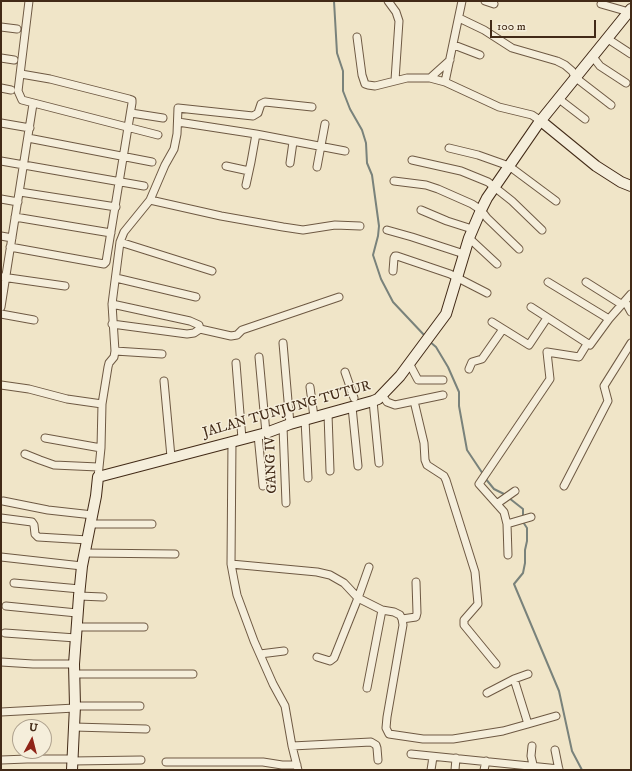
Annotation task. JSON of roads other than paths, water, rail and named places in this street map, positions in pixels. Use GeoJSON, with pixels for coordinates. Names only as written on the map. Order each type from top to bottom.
{"type":"FeatureCollection","features":[{"type":"Feature","properties":{"kind":"street"},"geometry":{"type":"LineString","coordinates":[[29,1],[18,91],[23,102],[158,135]]}},
{"type":"Feature","properties":{"kind":"street"},"geometry":{"type":"LineString","coordinates":[[388,1],[396,12],[399,21],[395,80]]}},
{"type":"Feature","properties":{"kind":"street"},"geometry":{"type":"LineString","coordinates":[[445,82],[454,45],[462,1]]}},
{"type":"Feature","properties":{"kind":"street"},"geometry":{"type":"LineString","coordinates":[[485,1],[494,4]]}},
{"type":"Feature","properties":{"kind":"street"},"geometry":{"type":"LineString","coordinates":[[601,4],[630,11]]}},
{"type":"Feature","properties":{"kind":"street","name":"JALAN TUNJUNG TUTUR"},"geometry":{"type":"LineString","coordinates":[[98,477],[262,434],[308,421],[353,403],[378,398],[424,345],[446,314],[456,277],[481,210],[523,144],[630,11]]}},
{"type":"Feature","properties":{"kind":"street"},"geometry":{"type":"LineString","coordinates":[[459,18],[484,30],[504,44],[519,51],[557,61],[565,65],[572,71],[576,78],[611,105]]}},
{"type":"Feature","properties":{"kind":"street"},"geometry":{"type":"LineString","coordinates":[[1,27],[17,29]]}},
{"type":"Feature","properties":{"kind":"street"},"geometry":{"type":"LineString","coordinates":[[357,37],[362,75],[365,84],[375,86],[407,78],[430,78],[445,82],[499,108],[532,115],[596,166],[620,182],[631,186]]}},
{"type":"Feature","properties":{"kind":"street"},"geometry":{"type":"LineString","coordinates":[[608,39],[631,54]]}},
{"type":"Feature","properties":{"kind":"street"},"geometry":{"type":"LineString","coordinates":[[454,45],[480,55]]}},
{"type":"Feature","properties":{"kind":"street"},"geometry":{"type":"LineString","coordinates":[[593,57],[600,66],[626,83]]}},
{"type":"Feature","properties":{"kind":"street"},"geometry":{"type":"LineString","coordinates":[[1,58],[14,60]]}},
{"type":"Feature","properties":{"kind":"street"},"geometry":{"type":"LineString","coordinates":[[430,78],[450,60]]}},
{"type":"Feature","properties":{"kind":"street"},"geometry":{"type":"LineString","coordinates":[[10,247],[104,264],[107,260],[132,102],[129,99],[50,79],[20,74]]}},
{"type":"Feature","properties":{"kind":"street"},"geometry":{"type":"LineString","coordinates":[[1,88],[11,90]]}},
{"type":"Feature","properties":{"kind":"street"},"geometry":{"type":"LineString","coordinates":[[559,99],[586,119]]}},
{"type":"Feature","properties":{"kind":"street"},"geometry":{"type":"LineString","coordinates":[[72,763],[77,613],[84,553],[88,540],[96,496],[102,404],[108,367],[114,357],[115,351],[112,324],[112,304],[120,242],[124,232],[150,200],[165,165],[176,145],[178,108],[255,116],[258,113],[261,104],[265,102],[312,107]]}},
{"type":"Feature","properties":{"kind":"street"},"geometry":{"type":"LineString","coordinates":[[1,307],[3,277],[20,192],[33,104]]}},
{"type":"Feature","properties":{"kind":"street"},"geometry":{"type":"LineString","coordinates":[[131,113],[163,118]]}},
{"type":"Feature","properties":{"kind":"street"},"geometry":{"type":"LineString","coordinates":[[178,122],[256,134],[345,151]]}},
{"type":"Feature","properties":{"kind":"street"},"geometry":{"type":"LineString","coordinates":[[1,123],[30,128]]}},
{"type":"Feature","properties":{"kind":"street"},"geometry":{"type":"LineString","coordinates":[[317,167],[325,124]]}},
{"type":"Feature","properties":{"kind":"street"},"geometry":{"type":"LineString","coordinates":[[246,185],[256,134]]}},
{"type":"Feature","properties":{"kind":"street"},"geometry":{"type":"LineString","coordinates":[[28,138],[152,162]]}},
{"type":"Feature","properties":{"kind":"street"},"geometry":{"type":"LineString","coordinates":[[290,163],[293,142]]}},
{"type":"Feature","properties":{"kind":"street"},"geometry":{"type":"LineString","coordinates":[[449,148],[478,154],[509,166],[556,201]]}},
{"type":"Feature","properties":{"kind":"street"},"geometry":{"type":"LineString","coordinates":[[412,160],[461,172],[481,179],[495,187],[542,230]]}},
{"type":"Feature","properties":{"kind":"street"},"geometry":{"type":"LineString","coordinates":[[1,161],[144,186]]}},
{"type":"Feature","properties":{"kind":"street"},"geometry":{"type":"LineString","coordinates":[[226,166],[249,171]]}},
{"type":"Feature","properties":{"kind":"street"},"geometry":{"type":"LineString","coordinates":[[394,181],[426,185],[461,198],[481,210],[486,218],[519,250]]}},
{"type":"Feature","properties":{"kind":"street"},"geometry":{"type":"LineString","coordinates":[[20,192],[116,207]]}},
{"type":"Feature","properties":{"kind":"street"},"geometry":{"type":"LineString","coordinates":[[1,199],[18,202]]}},
{"type":"Feature","properties":{"kind":"street"},"geometry":{"type":"LineString","coordinates":[[150,200],[221,216],[303,230],[335,225],[360,226]]}},
{"type":"Feature","properties":{"kind":"street"},"geometry":{"type":"LineString","coordinates":[[421,210],[447,221],[471,234],[497,264]]}},
{"type":"Feature","properties":{"kind":"street"},"geometry":{"type":"LineString","coordinates":[[15,217],[111,233]]}},
{"type":"Feature","properties":{"kind":"street"},"geometry":{"type":"LineString","coordinates":[[387,230],[464,254]]}},
{"type":"Feature","properties":{"kind":"street"},"geometry":{"type":"LineString","coordinates":[[1,236],[12,238]]}},
{"type":"Feature","properties":{"kind":"street"},"geometry":{"type":"LineString","coordinates":[[120,242],[212,271]]}},
{"type":"Feature","properties":{"kind":"street"},"geometry":{"type":"LineString","coordinates":[[393,270],[394,258],[397,256],[456,277],[487,294]]}},
{"type":"Feature","properties":{"kind":"street"},"geometry":{"type":"LineString","coordinates":[[3,277],[65,286]]}},
{"type":"Feature","properties":{"kind":"street"},"geometry":{"type":"LineString","coordinates":[[116,278],[196,297]]}},
{"type":"Feature","properties":{"kind":"street"},"geometry":{"type":"LineString","coordinates":[[548,282],[609,319]]}},
{"type":"Feature","properties":{"kind":"street"},"geometry":{"type":"LineString","coordinates":[[586,282],[623,302],[631,312]]}},
{"type":"Feature","properties":{"kind":"street"},"geometry":{"type":"LineString","coordinates":[[531,307],[590,345],[609,319],[631,294]]}},
{"type":"Feature","properties":{"kind":"street"},"geometry":{"type":"LineString","coordinates":[[112,324],[187,334],[194,333],[200,329],[231,336],[237,335],[242,330],[339,297]]}},
{"type":"Feature","properties":{"kind":"street"},"geometry":{"type":"LineString","coordinates":[[112,304],[194,323],[199,325],[200,329]]}},
{"type":"Feature","properties":{"kind":"street"},"geometry":{"type":"LineString","coordinates":[[1,314],[34,320]]}},
{"type":"Feature","properties":{"kind":"street"},"geometry":{"type":"LineString","coordinates":[[492,322],[529,345],[547,318]]}},
{"type":"Feature","properties":{"kind":"street"},"geometry":{"type":"LineString","coordinates":[[469,370],[472,362],[482,360],[503,329]]}},
{"type":"Feature","properties":{"kind":"street","name":"GANG IV"},"geometry":{"type":"LineString","coordinates":[[283,343],[287,426],[286,503]]}},
{"type":"Feature","properties":{"kind":"street"},"geometry":{"type":"LineString","coordinates":[[564,486],[608,401],[604,386],[631,343]]}},
{"type":"Feature","properties":{"kind":"street"},"geometry":{"type":"LineString","coordinates":[[508,555],[507,524],[504,512],[498,503],[479,484],[550,379],[547,352],[579,357],[587,344]]}},
{"type":"Feature","properties":{"kind":"street"},"geometry":{"type":"LineString","coordinates":[[115,351],[162,354]]}},
{"type":"Feature","properties":{"kind":"street"},"geometry":{"type":"LineString","coordinates":[[259,357],[263,486]]}},
{"type":"Feature","properties":{"kind":"street"},"geometry":{"type":"LineString","coordinates":[[166,762],[263,762],[297,768],[284,702],[273,684],[260,654],[238,595],[231,564],[237,440],[238,385],[236,363]]}},
{"type":"Feature","properties":{"kind":"street"},"geometry":{"type":"LineString","coordinates":[[409,363],[418,380],[443,380]]}},
{"type":"Feature","properties":{"kind":"street"},"geometry":{"type":"LineString","coordinates":[[345,372],[353,403],[358,466]]}},
{"type":"Feature","properties":{"kind":"street"},"geometry":{"type":"LineString","coordinates":[[164,381],[171,457]]}},
{"type":"Feature","properties":{"kind":"street"},"geometry":{"type":"LineString","coordinates":[[1,385],[29,389],[102,404]]}},
{"type":"Feature","properties":{"kind":"street"},"geometry":{"type":"LineString","coordinates":[[308,478],[308,421],[310,386]]}},
{"type":"Feature","properties":{"kind":"street"},"geometry":{"type":"LineString","coordinates":[[379,462],[378,398],[395,405],[443,395]]}},
{"type":"Feature","properties":{"kind":"street"},"geometry":{"type":"LineString","coordinates":[[414,401],[424,443],[425,460],[427,465],[444,476],[446,480],[475,572],[478,604],[464,620],[464,625],[496,664]]}},
{"type":"Feature","properties":{"kind":"street"},"geometry":{"type":"LineString","coordinates":[[328,414],[330,471]]}},
{"type":"Feature","properties":{"kind":"street"},"geometry":{"type":"LineString","coordinates":[[45,438],[100,448]]}},
{"type":"Feature","properties":{"kind":"street"},"geometry":{"type":"LineString","coordinates":[[25,454],[54,464],[98,467]]}},
{"type":"Feature","properties":{"kind":"street"},"geometry":{"type":"LineString","coordinates":[[498,503],[515,490]]}},
{"type":"Feature","properties":{"kind":"street"},"geometry":{"type":"LineString","coordinates":[[3,501],[92,520],[152,524]]}},
{"type":"Feature","properties":{"kind":"street"},"geometry":{"type":"LineString","coordinates":[[507,524],[531,517]]}},
{"type":"Feature","properties":{"kind":"street"},"geometry":{"type":"LineString","coordinates":[[1,518],[32,522],[34,525],[35,534],[38,537],[88,540]]}},
{"type":"Feature","properties":{"kind":"street"},"geometry":{"type":"LineString","coordinates":[[84,553],[175,554]]}},
{"type":"Feature","properties":{"kind":"street"},"geometry":{"type":"LineString","coordinates":[[1,557],[82,566]]}},
{"type":"Feature","properties":{"kind":"street"},"geometry":{"type":"LineString","coordinates":[[231,564],[317,572],[330,575],[344,584],[358,598],[382,610],[394,612],[400,615],[402,619],[402,629],[386,728],[388,732],[394,735],[423,739],[453,739],[503,731],[556,716]]}},
{"type":"Feature","properties":{"kind":"street"},"geometry":{"type":"LineString","coordinates":[[317,658],[330,661],[334,658],[369,566]]}},
{"type":"Feature","properties":{"kind":"street"},"geometry":{"type":"LineString","coordinates":[[402,619],[416,617],[416,582]]}},
{"type":"Feature","properties":{"kind":"street"},"geometry":{"type":"LineString","coordinates":[[14,583],[79,592],[103,597]]}},
{"type":"Feature","properties":{"kind":"street"},"geometry":{"type":"LineString","coordinates":[[6,606],[77,613]]}},
{"type":"Feature","properties":{"kind":"street"},"geometry":{"type":"LineString","coordinates":[[367,688],[382,610]]}},
{"type":"Feature","properties":{"kind":"street"},"geometry":{"type":"LineString","coordinates":[[76,627],[144,627]]}},
{"type":"Feature","properties":{"kind":"street"},"geometry":{"type":"LineString","coordinates":[[5,633],[76,638]]}},
{"type":"Feature","properties":{"kind":"street"},"geometry":{"type":"LineString","coordinates":[[260,654],[284,651]]}},
{"type":"Feature","properties":{"kind":"street"},"geometry":{"type":"LineString","coordinates":[[1,662],[74,669],[193,674]]}},
{"type":"Feature","properties":{"kind":"street"},"geometry":{"type":"LineString","coordinates":[[487,693],[514,679],[528,674]]}},
{"type":"Feature","properties":{"kind":"street"},"geometry":{"type":"LineString","coordinates":[[514,679],[528,724]]}},
{"type":"Feature","properties":{"kind":"street"},"geometry":{"type":"LineString","coordinates":[[1,712],[75,707],[140,706]]}},
{"type":"Feature","properties":{"kind":"street"},"geometry":{"type":"LineString","coordinates":[[74,727],[146,729]]}},
{"type":"Feature","properties":{"kind":"street"},"geometry":{"type":"LineString","coordinates":[[292,746],[371,742],[376,744],[378,760]]}},
{"type":"Feature","properties":{"kind":"street"},"geometry":{"type":"LineString","coordinates":[[532,746],[531,756],[534,768]]}},
{"type":"Feature","properties":{"kind":"street"},"geometry":{"type":"LineString","coordinates":[[411,754],[486,761],[510,767],[559,770],[555,750]]}},
{"type":"Feature","properties":{"kind":"street"},"geometry":{"type":"LineString","coordinates":[[431,770],[433,757]]}},
{"type":"Feature","properties":{"kind":"street"},"geometry":{"type":"LineString","coordinates":[[455,770],[456,758]]}},
{"type":"Feature","properties":{"kind":"street"},"geometry":{"type":"LineString","coordinates":[[1,760],[72,763],[141,760]]}},
{"type":"Feature","properties":{"kind":"street"},"geometry":{"type":"LineString","coordinates":[[484,770],[486,761]]}},
{"type":"Feature","properties":{"kind":"waterway"},"geometry":{"type":"LineString","coordinates":[[334,1],[337,53],[343,71],[343,91],[350,109],[362,130],[366,143],[367,163],[372,175],[379,226],[373,255],[381,279],[393,302],[425,336]]}},
{"type":"Feature","properties":{"kind":"waterway"},"geometry":{"type":"LineString","coordinates":[[429,341],[436,347],[448,367],[459,392],[459,406],[467,450],[483,474]]}},
{"type":"Feature","properties":{"kind":"waterway"},"geometry":{"type":"LineString","coordinates":[[485,478],[494,489],[506,495]]}},
{"type":"Feature","properties":{"kind":"waterway"},"geometry":{"type":"LineString","coordinates":[[509,498],[523,509],[523,517]]}},
{"type":"Feature","properties":{"kind":"waterway"},"geometry":{"type":"LineString","coordinates":[[523,522],[527,528],[525,563],[523,573],[514,584],[559,691],[572,751],[582,770]]}}]}
